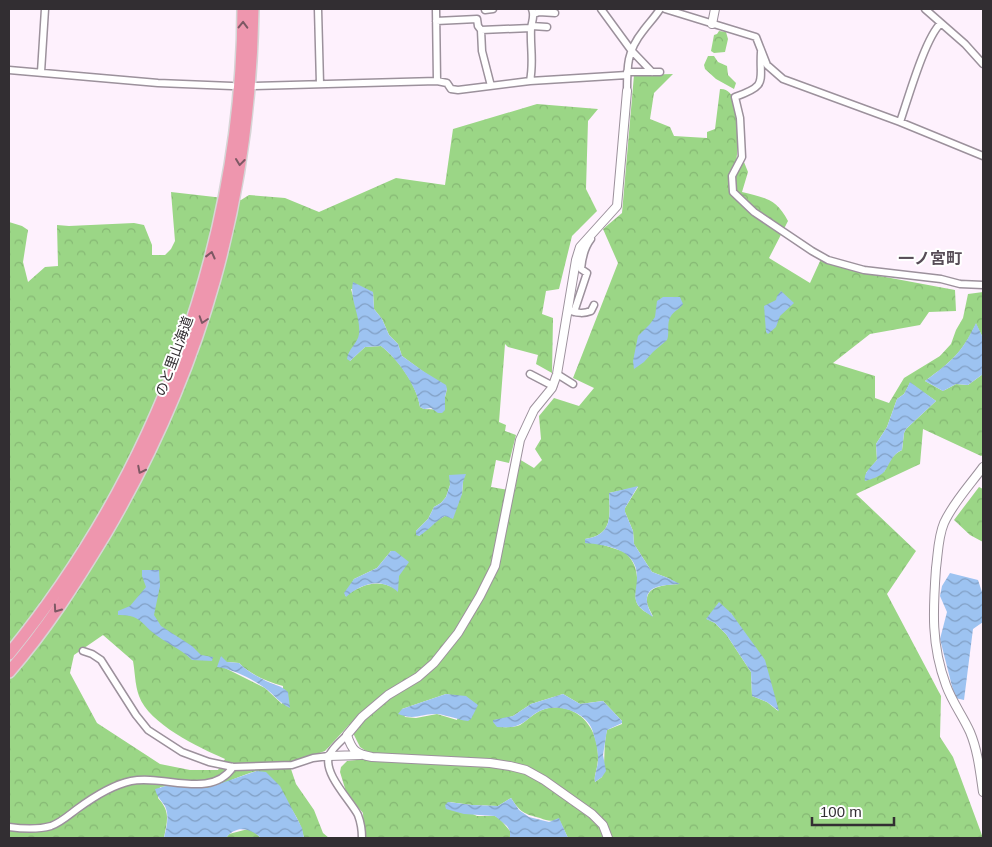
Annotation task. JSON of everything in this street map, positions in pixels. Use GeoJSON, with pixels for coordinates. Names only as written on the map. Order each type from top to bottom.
{"type":"FeatureCollection","features":[{"type":"Feature","properties":{"kind":"highway","name":"のと里山海道"},"geometry":{"type":"LineString","coordinates":[[9,654],[64,581],[109,509],[156,416],[179,358],[210,262],[230,166],[241,71],[243,9]]}},
{"type":"Feature","properties":{"kind":"highway","name":"のと里山海道"},"geometry":{"type":"LineString","coordinates":[[10,671],[72,587],[117,514],[169,412],[189,362],[220,264],[240,168],[250,72],[253,9]]}},
{"type":"Feature","properties":{"kind":"street"},"geometry":{"type":"LineString","coordinates":[[41,72],[45,9]]}},
{"type":"Feature","properties":{"kind":"street"},"geometry":{"type":"LineString","coordinates":[[318,9],[320,84]]}},
{"type":"Feature","properties":{"kind":"street"},"geometry":{"type":"LineString","coordinates":[[436,9],[437,81]]}},
{"type":"Feature","properties":{"kind":"street"},"geometry":{"type":"LineString","coordinates":[[485,10],[493,9]]}},
{"type":"Feature","properties":{"kind":"street"},"geometry":{"type":"LineString","coordinates":[[601,9],[631,50],[652,72]]}},
{"type":"Feature","properties":{"kind":"street"},"geometry":{"type":"LineString","coordinates":[[362,838],[362,827],[357,814],[335,783],[330,769],[329,756],[362,717],[388,695],[418,677],[434,663],[458,633],[495,566],[520,440],[534,410],[553,386],[557,374],[570,310],[576,260],[580,247],[617,206],[628,60],[631,50],[642,31],[660,9]]}},
{"type":"Feature","properties":{"kind":"street"},"geometry":{"type":"LineString","coordinates":[[665,9],[756,37],[767,65],[783,79],[900,122],[983,156]]}},
{"type":"Feature","properties":{"kind":"street"},"geometry":{"type":"LineString","coordinates":[[712,24],[715,9]]}},
{"type":"Feature","properties":{"kind":"street"},"geometry":{"type":"LineString","coordinates":[[925,9],[965,44],[983,64]]}},
{"type":"Feature","properties":{"kind":"street"},"geometry":{"type":"LineString","coordinates":[[530,81],[533,65],[532,10],[555,13]]}},
{"type":"Feature","properties":{"kind":"street"},"geometry":{"type":"LineString","coordinates":[[436,21],[477,19],[481,30],[482,51],[491,86]]}},
{"type":"Feature","properties":{"kind":"street"},"geometry":{"type":"LineString","coordinates":[[900,122],[926,50],[937,26],[941,23]]}},
{"type":"Feature","properties":{"kind":"street"},"geometry":{"type":"LineString","coordinates":[[481,30],[547,27]]}},
{"type":"Feature","properties":{"kind":"street"},"geometry":{"type":"LineString","coordinates":[[761,52],[761,80],[759,85],[735,97],[740,119],[742,157],[732,176],[732,192],[754,212],[828,260],[864,270],[941,278],[960,284],[983,285]]}},
{"type":"Feature","properties":{"kind":"street"},"geometry":{"type":"LineString","coordinates":[[9,70],[158,83],[232,86]]}},
{"type":"Feature","properties":{"kind":"street"},"geometry":{"type":"LineString","coordinates":[[254,86],[437,81],[458,90],[530,81],[660,72]]}},
{"type":"Feature","properties":{"kind":"street"},"geometry":{"type":"LineString","coordinates":[[570,310],[586,273],[581,269],[586,245],[596,229]]}},
{"type":"Feature","properties":{"kind":"street"},"geometry":{"type":"LineString","coordinates":[[570,310],[585,313],[590,311],[594,305]]}},
{"type":"Feature","properties":{"kind":"street"},"geometry":{"type":"LineString","coordinates":[[530,374],[553,386]]}},
{"type":"Feature","properties":{"kind":"street"},"geometry":{"type":"LineString","coordinates":[[557,374],[574,384]]}},
{"type":"Feature","properties":{"kind":"street"},"geometry":{"type":"LineString","coordinates":[[983,467],[944,524],[937,560],[933,624],[934,640],[944,682],[969,730],[982,771],[983,792]]}},
{"type":"Feature","properties":{"kind":"street"},"geometry":{"type":"LineString","coordinates":[[83,651],[102,660],[136,715],[148,730],[182,752],[209,762],[233,767],[292,765],[313,758],[361,755],[490,763],[510,766],[526,770],[544,780],[592,814],[603,825],[608,838]]}},
{"type":"Feature","properties":{"kind":"street"},"geometry":{"type":"LineString","coordinates":[[346,734],[351,748],[361,755]]}},
{"type":"Feature","properties":{"kind":"street"},"geometry":{"type":"LineString","coordinates":[[9,827],[22,829],[53,825],[90,800],[132,781],[171,781],[200,785],[213,783],[223,778],[233,767]]}},
{"type":"Feature","properties":{"kind":"green space"},"geometry":{"type":"Polygon","coordinates":[[[719,31],[726,32],[728,39],[725,52],[714,53],[711,51],[714,35],[719,31]]]}},
{"type":"Feature","properties":{"kind":"green space"},"geometry":{"type":"Polygon","coordinates":[[[708,56],[714,56],[718,62],[727,66],[728,75],[736,83],[734,89],[716,79],[705,69],[704,65],[708,56]]]}},
{"type":"Feature","properties":{"kind":"green space"},"geometry":{"type":"Polygon","coordinates":[[[673,74],[654,93],[650,119],[670,127],[674,136],[707,138],[707,132],[715,129],[720,89],[728,91],[733,98],[738,120],[736,163],[742,157],[748,172],[742,192],[774,203],[784,213],[788,221],[769,258],[810,283],[821,259],[864,273],[955,290],[956,311],[929,312],[920,325],[870,334],[833,363],[875,376],[875,398],[889,403],[904,378],[940,356],[951,344],[963,318],[968,294],[983,292],[983,338],[976,324],[966,343],[955,356],[925,381],[943,391],[956,384],[968,385],[983,374],[983,455],[981,456],[923,429],[920,464],[856,494],[916,551],[887,594],[941,696],[940,737],[953,757],[983,838],[568,838],[559,819],[554,821],[547,820],[526,814],[511,798],[498,806],[449,802],[477,816],[495,816],[510,831],[510,838],[364,838],[363,813],[347,795],[340,772],[341,767],[347,761],[366,759],[369,753],[360,747],[349,725],[325,751],[294,762],[291,769],[296,784],[314,810],[323,833],[329,838],[304,838],[292,809],[257,771],[208,788],[160,787],[158,798],[165,808],[167,817],[164,838],[9,838],[9,222],[28,230],[23,262],[28,282],[45,267],[58,266],[57,225],[134,223],[144,225],[152,245],[152,255],[165,255],[175,241],[171,192],[241,200],[249,195],[285,198],[319,212],[396,178],[445,185],[453,129],[537,104],[598,109],[588,121],[586,189],[597,211],[572,236],[559,289],[546,291],[542,314],[553,318],[552,373],[536,364],[538,355],[508,347],[505,344],[499,422],[506,425],[505,431],[516,435],[509,463],[496,460],[491,487],[515,491],[519,459],[534,468],[542,460],[535,449],[541,439],[539,416],[554,398],[579,406],[594,388],[573,378],[618,263],[603,229],[622,213],[634,75],[673,74]],[[351,289],[359,320],[359,338],[348,355],[350,361],[365,347],[381,346],[406,373],[415,390],[420,407],[424,409],[445,410],[447,389],[402,356],[398,344],[389,335],[382,319],[374,309],[373,292],[351,289]],[[910,383],[904,394],[897,399],[887,427],[876,444],[877,460],[866,473],[884,472],[891,459],[902,450],[906,429],[936,401],[910,383]],[[463,482],[450,485],[446,497],[434,507],[428,519],[416,531],[419,536],[434,522],[445,516],[462,494],[463,482]],[[638,487],[609,493],[610,509],[605,529],[594,537],[585,539],[625,552],[629,556],[637,573],[637,603],[643,610],[653,616],[647,603],[650,592],[658,587],[678,584],[652,572],[634,544],[633,531],[625,508],[638,487]],[[391,551],[377,568],[354,579],[345,596],[356,589],[368,585],[380,584],[392,587],[391,551]],[[731,613],[707,619],[715,623],[726,634],[751,672],[752,696],[767,702],[778,711],[731,613]],[[103,635],[74,655],[70,673],[97,723],[160,764],[190,770],[218,770],[225,759],[176,734],[153,716],[144,706],[139,696],[133,661],[103,635]],[[227,662],[225,668],[265,688],[282,704],[283,686],[259,677],[239,663],[227,662]],[[446,694],[402,709],[405,717],[416,718],[437,714],[457,720],[462,697],[446,694]],[[563,694],[531,704],[513,716],[499,720],[497,727],[511,727],[520,725],[536,713],[546,709],[564,708],[576,713],[587,723],[597,743],[598,759],[595,782],[602,777],[607,730],[622,724],[622,721],[603,701],[580,704],[563,694]]]}},
{"type":"Feature","properties":{"kind":"green space"},"geometry":{"type":"Polygon","coordinates":[[[979,487],[983,489],[983,542],[970,535],[954,520],[979,487]]]}},
{"type":"Feature","properties":{"kind":"green space"},"geometry":{"type":"Polygon","coordinates":[[[248,829],[261,838],[226,838],[229,834],[248,829]]]}},
{"type":"Feature","properties":{"kind":"water"},"geometry":{"type":"Polygon","coordinates":[[[353,282],[373,292],[374,309],[382,319],[389,335],[398,344],[402,356],[446,385],[445,410],[442,413],[438,413],[431,408],[424,409],[420,407],[411,382],[393,358],[381,346],[365,347],[350,361],[347,359],[359,334],[352,288],[353,282]]]}},
{"type":"Feature","properties":{"kind":"water"},"geometry":{"type":"Polygon","coordinates":[[[781,291],[794,303],[780,316],[776,327],[768,334],[766,332],[764,306],[776,300],[781,291]]]}},
{"type":"Feature","properties":{"kind":"water"},"geometry":{"type":"Polygon","coordinates":[[[663,297],[680,297],[683,304],[672,314],[668,325],[667,340],[634,369],[633,361],[638,336],[655,317],[657,301],[663,297]]]}},
{"type":"Feature","properties":{"kind":"water"},"geometry":{"type":"Polygon","coordinates":[[[976,323],[983,338],[983,374],[968,385],[956,384],[943,391],[925,381],[955,356],[966,342],[976,323]]]}},
{"type":"Feature","properties":{"kind":"water"},"geometry":{"type":"Polygon","coordinates":[[[910,382],[936,401],[906,429],[902,450],[893,457],[884,472],[878,477],[865,481],[867,472],[877,460],[876,444],[887,427],[897,399],[904,394],[910,382]]]}},
{"type":"Feature","properties":{"kind":"water"},"geometry":{"type":"Polygon","coordinates":[[[466,474],[462,494],[453,519],[445,516],[419,536],[416,535],[416,531],[428,519],[434,507],[446,497],[450,485],[449,475],[466,474]]]}},
{"type":"Feature","properties":{"kind":"water"},"geometry":{"type":"Polygon","coordinates":[[[638,486],[625,508],[633,531],[634,544],[652,572],[680,584],[659,586],[650,591],[647,595],[647,603],[653,617],[637,604],[635,593],[636,568],[627,555],[611,547],[585,543],[585,539],[601,533],[608,523],[610,509],[609,493],[638,486]]]}},
{"type":"Feature","properties":{"kind":"water"},"geometry":{"type":"Polygon","coordinates":[[[391,551],[395,551],[409,562],[399,576],[398,592],[392,587],[378,583],[358,588],[346,597],[344,593],[354,579],[377,568],[391,551]]]}},
{"type":"Feature","properties":{"kind":"water"},"geometry":{"type":"Polygon","coordinates":[[[142,570],[159,570],[160,586],[154,615],[161,626],[192,646],[201,655],[213,657],[212,661],[192,660],[183,652],[157,636],[137,618],[118,615],[118,611],[130,606],[146,587],[142,570]]]}},
{"type":"Feature","properties":{"kind":"water"},"geometry":{"type":"Polygon","coordinates":[[[950,573],[978,580],[983,595],[983,622],[973,629],[964,700],[955,698],[940,639],[947,612],[940,596],[942,586],[950,573]]]}},
{"type":"Feature","properties":{"kind":"water"},"geometry":{"type":"Polygon","coordinates":[[[719,602],[731,613],[765,660],[779,711],[767,702],[752,696],[751,672],[726,634],[715,623],[706,619],[719,602]]]}},
{"type":"Feature","properties":{"kind":"water"},"geometry":{"type":"Polygon","coordinates":[[[221,656],[227,662],[239,663],[255,675],[280,686],[288,692],[290,708],[254,681],[236,672],[217,667],[221,656]]]}},
{"type":"Feature","properties":{"kind":"water"},"geometry":{"type":"Polygon","coordinates":[[[446,694],[466,696],[478,705],[471,719],[468,721],[437,714],[409,717],[398,714],[402,709],[446,694]]]}},
{"type":"Feature","properties":{"kind":"water"},"geometry":{"type":"Polygon","coordinates":[[[563,694],[580,704],[603,701],[622,721],[622,723],[607,730],[603,755],[606,771],[595,782],[598,758],[593,732],[590,725],[579,715],[565,709],[549,708],[539,711],[520,725],[514,727],[497,727],[493,722],[493,720],[513,716],[531,704],[563,694]]]}},
{"type":"Feature","properties":{"kind":"water"},"geometry":{"type":"Polygon","coordinates":[[[257,771],[266,772],[280,786],[302,828],[304,838],[261,838],[243,829],[234,831],[226,838],[164,838],[167,814],[165,806],[155,789],[166,786],[207,788],[257,771]]]}},
{"type":"Feature","properties":{"kind":"water"},"geometry":{"type":"Polygon","coordinates":[[[511,798],[519,810],[529,817],[549,822],[559,818],[568,838],[510,838],[510,831],[507,826],[495,816],[464,814],[446,809],[445,805],[448,802],[498,806],[511,798]]]}},
{"type":"Feature","properties":{"kind":"district","name":"一ノ宮町"},"geometry":{"type":"Point","coordinates":[930,258]}}]}
